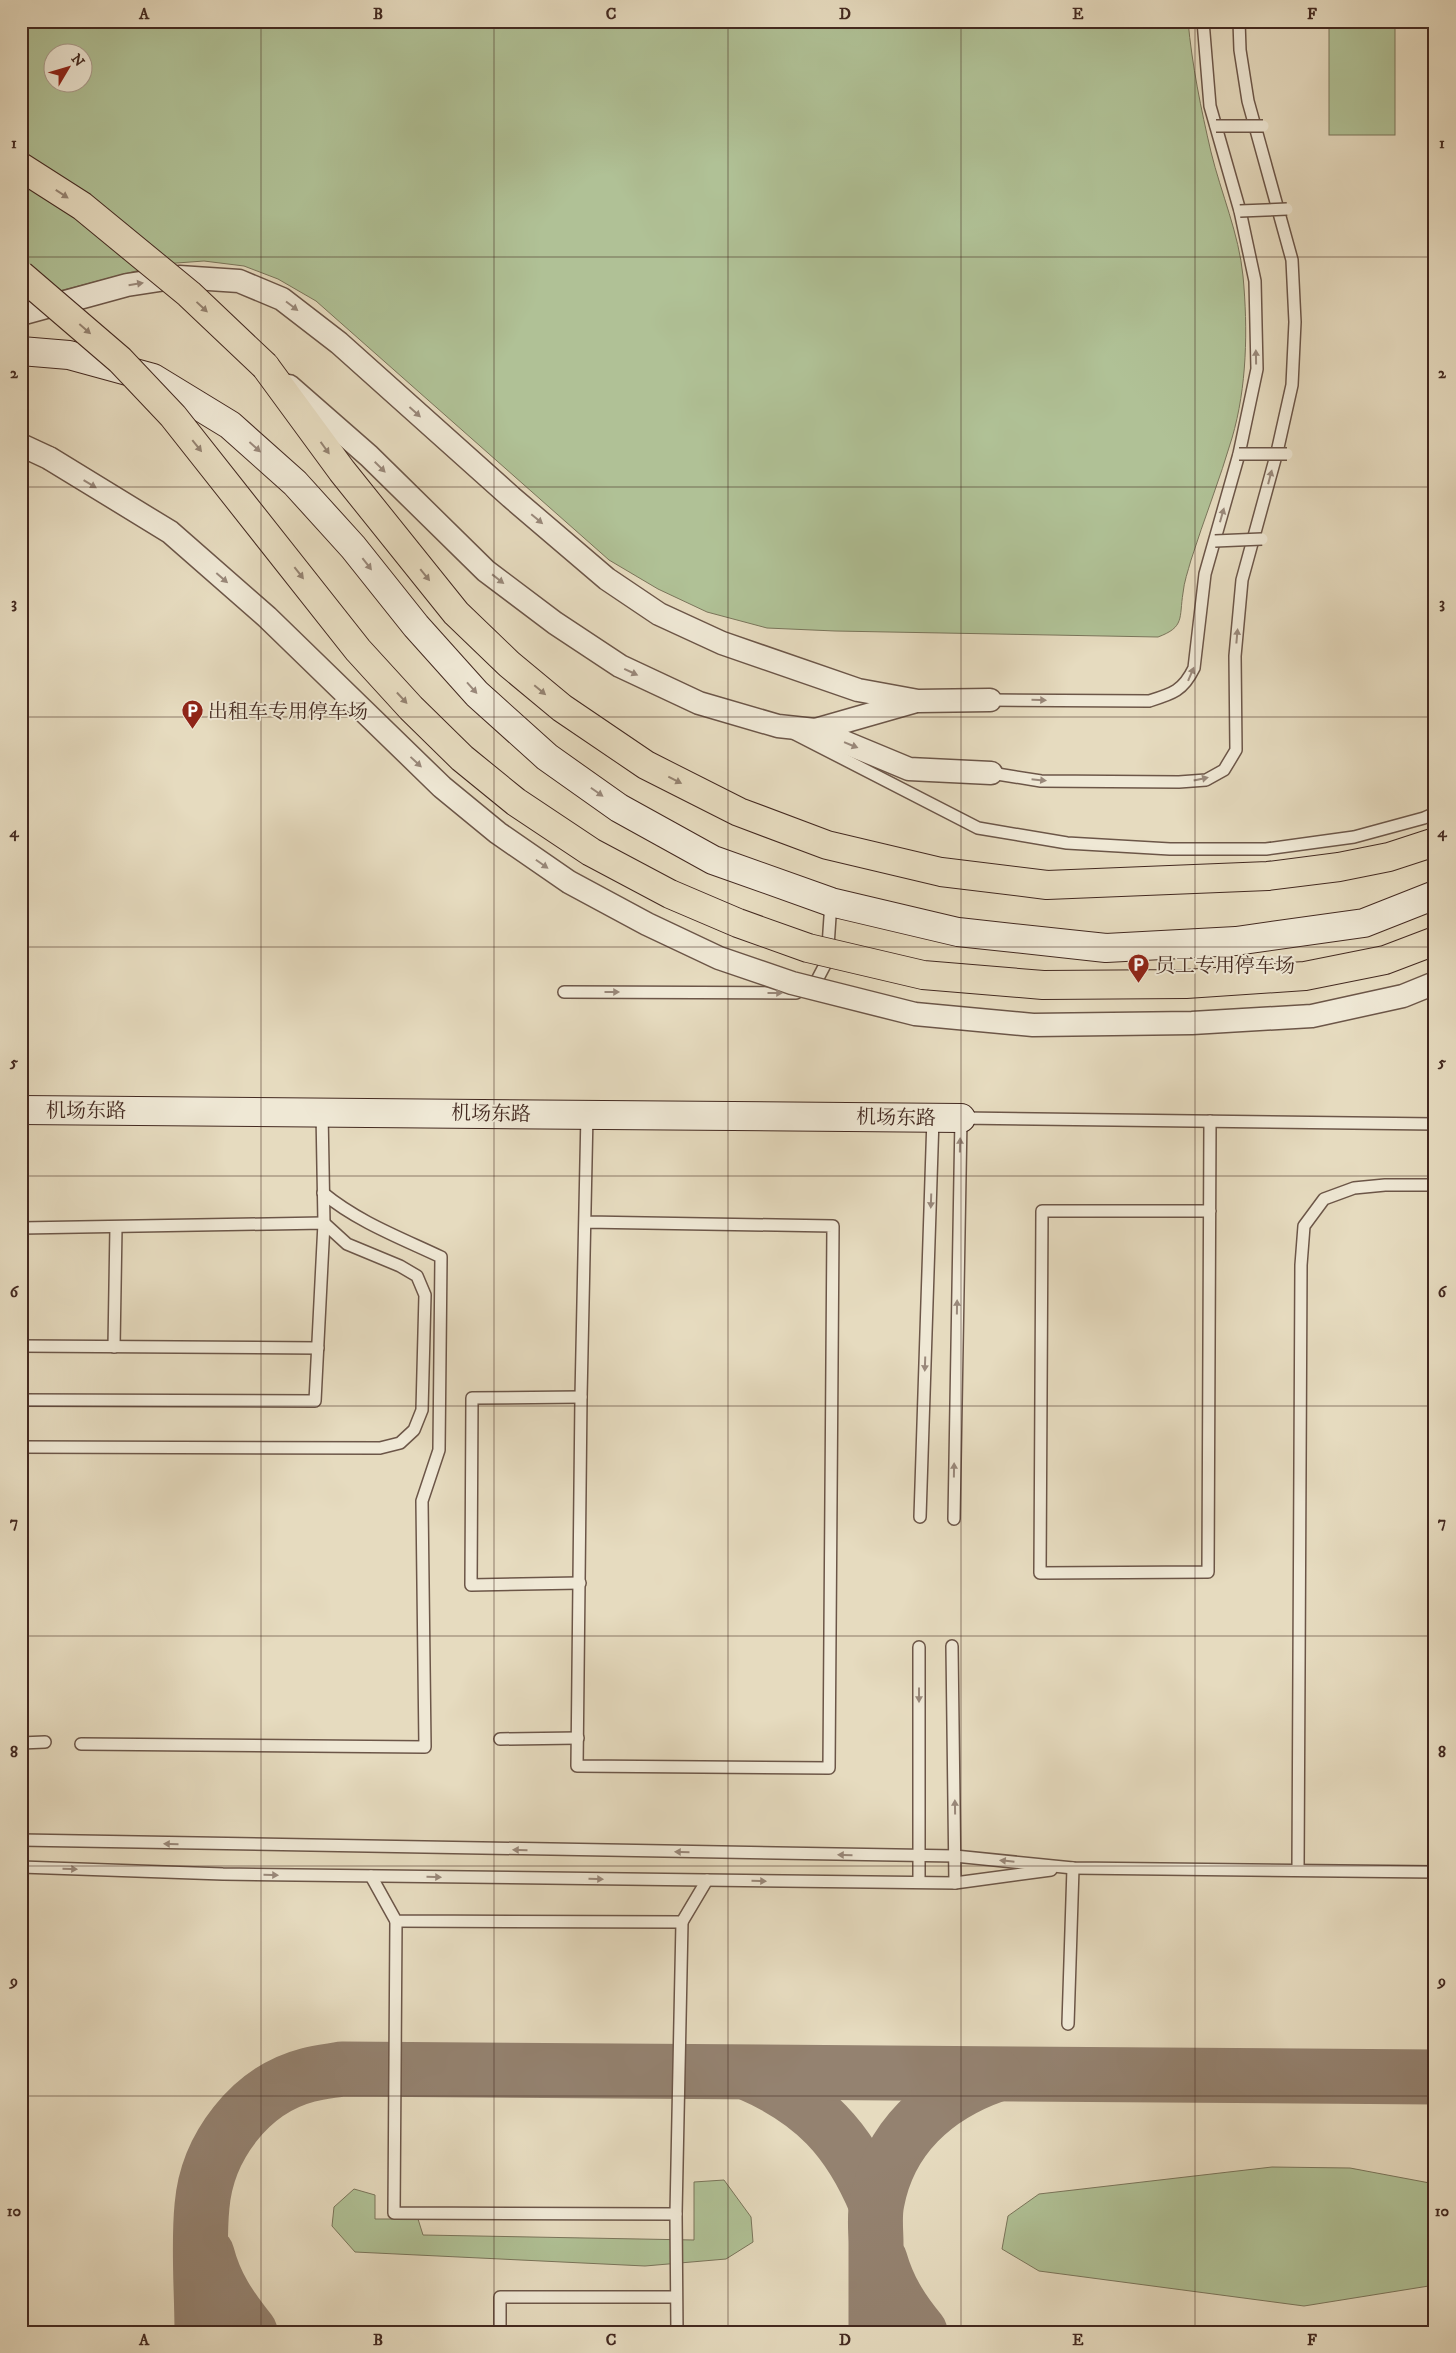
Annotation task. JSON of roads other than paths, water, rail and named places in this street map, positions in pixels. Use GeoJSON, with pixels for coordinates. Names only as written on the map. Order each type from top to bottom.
{"type":"FeatureCollection","features":[{"type":"Feature","properties":{"kind":"highway"},"geometry":{"type":"LineString","coordinates":[[21,167],[82,206],[189,294],[265,366],[342,471],[444,599],[509,664],[562,708],[646,765],[739,812],[828,844],[941,872],[1047,885],[1268,876],[1339,867],[1381,859],[1435,842]]}},
{"type":"Feature","properties":{"kind":"highway"},"geometry":{"type":"LineString","coordinates":[[21,275],[120,360],[173,416],[358,650],[411,708],[462,758],[516,802],[591,852],[670,894],[738,923],[808,948],[923,975],[1043,985],[1186,984],[1305,976],[1385,960],[1435,941]]}},
{"type":"Feature","properties":{"kind":"main road"},"geometry":{"type":"LineString","coordinates":[[21,351],[69,355],[153,378],[230,425],[295,483],[354,546],[416,626],[477,694],[547,757],[620,808],[713,860],[831,902],[958,932],[1106,948],[1236,941],[1364,923],[1435,895]]}},
{"type":"Feature","properties":{"kind":"main road","name":"机场东路"},"geometry":{"type":"LineString","coordinates":[[21,1110],[961,1118]]}},
{"type":"Feature","properties":{"kind":"street"},"geometry":{"type":"LineString","coordinates":[[21,314],[127,285],[179,277],[239,281],[282,299],[339,343],[503,490],[607,579],[659,614],[722,643],[858,690],[918,701],[990,700]]}},
{"type":"Feature","properties":{"kind":"street"},"geometry":{"type":"LineString","coordinates":[[265,366],[369,456],[486,570],[555,623],[620,666],[699,703],[778,726],[815,730],[909,769],[991,773]]}},
{"type":"Feature","properties":{"kind":"street"},"geometry":{"type":"LineString","coordinates":[[21,445],[49,458],[170,532],[267,617],[442,786],[498,833],[569,882],[647,924],[719,958],[792,983],[915,1014],[1033,1025],[1192,1023],[1312,1016],[1403,996],[1435,983]]}},
{"type":"Feature","properties":{"kind":"street"},"geometry":{"type":"LineString","coordinates":[[815,730],[918,701]]}},
{"type":"Feature","properties":{"kind":"lane"},"geometry":{"type":"LineString","coordinates":[[990,700],[1149,701],[1172,694],[1187,682],[1194,668],[1205,574],[1239,454],[1256,369],[1255,281],[1240,211],[1210,106],[1203,21]]}},
{"type":"Feature","properties":{"kind":"lane"},"geometry":{"type":"LineString","coordinates":[[991,773],[1041,781],[1179,782],[1206,780],[1224,770],[1236,750],[1235,656],[1242,580],[1277,452],[1292,385],[1295,322],[1292,260],[1248,100],[1240,50],[1239,21]]}},
{"type":"Feature","properties":{"kind":"lane"},"geometry":{"type":"LineString","coordinates":[[1216,126],[1262,126]]}},
{"type":"Feature","properties":{"kind":"lane"},"geometry":{"type":"LineString","coordinates":[[1240,211],[1288,209]]}},
{"type":"Feature","properties":{"kind":"lane"},"geometry":{"type":"LineString","coordinates":[[1239,454],[1287,454]]}},
{"type":"Feature","properties":{"kind":"lane"},"geometry":{"type":"LineString","coordinates":[[1215,541],[1262,539]]}},
{"type":"Feature","properties":{"kind":"lane"},"geometry":{"type":"LineString","coordinates":[[778,726],[978,828],[1067,843],[1170,849],[1266,849],[1354,837],[1424,818],[1435,813]]}},
{"type":"Feature","properties":{"kind":"lane"},"geometry":{"type":"LineString","coordinates":[[564,992],[796,993],[817,980],[828,961],[831,902]]}},
{"type":"Feature","properties":{"kind":"lane"},"geometry":{"type":"LineString","coordinates":[[828,961],[848,967]]}},
{"type":"Feature","properties":{"kind":"lane"},"geometry":{"type":"LineString","coordinates":[[21,1400],[315,1401],[324,1223],[322,1112]]}},
{"type":"Feature","properties":{"kind":"lane"},"geometry":{"type":"LineString","coordinates":[[586,1222],[833,1226],[829,1768],[577,1766],[581,1396],[587,1114]]}},
{"type":"Feature","properties":{"kind":"lane"},"geometry":{"type":"LineString","coordinates":[[920,1517],[933,1118]]}},
{"type":"Feature","properties":{"kind":"lane"},"geometry":{"type":"LineString","coordinates":[[954,1519],[961,1118],[1435,1124]]}},
{"type":"Feature","properties":{"kind":"lane"},"geometry":{"type":"LineString","coordinates":[[1210,1121],[1210,1211],[1208,1572],[1040,1573],[1042,1211],[1210,1211]]}},
{"type":"Feature","properties":{"kind":"lane"},"geometry":{"type":"LineString","coordinates":[[1298,1870],[1301,1275],[1304,1226],[1324,1198],[1354,1188],[1385,1184],[1435,1185]]}},
{"type":"Feature","properties":{"kind":"lane"},"geometry":{"type":"LineString","coordinates":[[81,1744],[425,1747],[422,1501],[438,1450],[441,1257],[361,1220],[340,1208],[323,1194]]}},
{"type":"Feature","properties":{"kind":"lane"},"geometry":{"type":"LineString","coordinates":[[21,1228],[324,1223],[347,1244],[400,1266],[417,1276],[425,1295],[422,1410],[414,1430],[400,1443],[380,1448],[21,1447]]}},
{"type":"Feature","properties":{"kind":"lane"},"geometry":{"type":"LineString","coordinates":[[114,1347],[116,1227]]}},
{"type":"Feature","properties":{"kind":"lane"},"geometry":{"type":"LineString","coordinates":[[21,1346],[318,1348]]}},
{"type":"Feature","properties":{"kind":"lane"},"geometry":{"type":"LineString","coordinates":[[580,1583],[470,1585],[472,1398],[581,1396]]}},
{"type":"Feature","properties":{"kind":"lane"},"geometry":{"type":"LineString","coordinates":[[952,1646],[956,1883]]}},
{"type":"Feature","properties":{"kind":"lane"},"geometry":{"type":"LineString","coordinates":[[919,1647],[919,1882]]}},
{"type":"Feature","properties":{"kind":"lane"},"geometry":{"type":"LineString","coordinates":[[500,1739],[578,1738]]}},
{"type":"Feature","properties":{"kind":"lane"},"geometry":{"type":"LineString","coordinates":[[21,1743],[45,1742]]}},
{"type":"Feature","properties":{"kind":"lane"},"geometry":{"type":"LineString","coordinates":[[21,1840],[955,1856],[1073,1868],[1435,1872]]}},
{"type":"Feature","properties":{"kind":"lane"},"geometry":{"type":"LineString","coordinates":[[21,1867],[223,1874],[956,1883],[1073,1868]]}},
{"type":"Feature","properties":{"kind":"lane"},"geometry":{"type":"LineString","coordinates":[[1068,2024],[1073,1868]]}},
{"type":"Feature","properties":{"kind":"lane"},"geometry":{"type":"LineString","coordinates":[[371,1876],[396,1921],[394,2213],[676,2214]]}},
{"type":"Feature","properties":{"kind":"lane"},"geometry":{"type":"LineString","coordinates":[[676,2332],[676,2214],[682,1922],[707,1880]]}},
{"type":"Feature","properties":{"kind":"lane"},"geometry":{"type":"LineString","coordinates":[[396,1921],[682,1922]]}},
{"type":"Feature","properties":{"kind":"lane"},"geometry":{"type":"LineString","coordinates":[[500,2332],[500,2296],[676,2297]]}},
{"type":"Feature","properties":{"kind":"place","name":"出租车专用停车场"},"geometry":{"type":"Point","coordinates":[192,730]}},
{"type":"Feature","properties":{"kind":"place","name":"员工专用停车场"},"geometry":{"type":"Point","coordinates":[1139,984]}}]}
